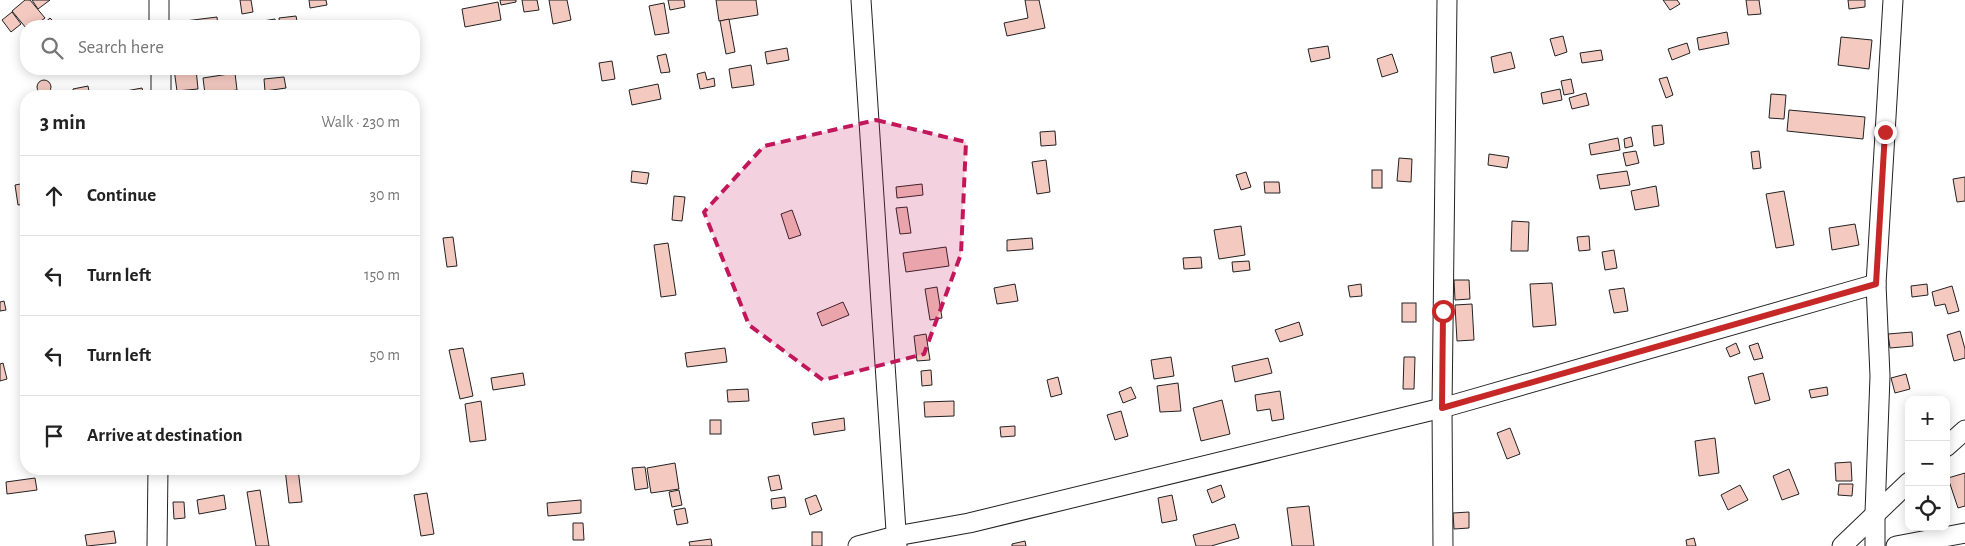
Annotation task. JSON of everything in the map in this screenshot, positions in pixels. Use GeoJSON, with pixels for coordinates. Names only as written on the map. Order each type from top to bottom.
{"type":"FeatureCollection","features":[{"type":"Feature","properties":{"kind":"street"},"geometry":{"type":"LineString","coordinates":[[159,0],[159,20]]}},
{"type":"Feature","properties":{"kind":"street"},"geometry":{"type":"LineString","coordinates":[[861,0],[896,541]]}},
{"type":"Feature","properties":{"kind":"street"},"geometry":{"type":"LineString","coordinates":[[1443,546],[1442,408],[1447,0]]}},
{"type":"Feature","properties":{"kind":"street"},"geometry":{"type":"LineString","coordinates":[[1875,546],[1880,376],[1876,284],[1893,0]]}},
{"type":"Feature","properties":{"kind":"street"},"geometry":{"type":"LineString","coordinates":[[161,75],[162,90]]}},
{"type":"Feature","properties":{"kind":"street"},"geometry":{"type":"LineString","coordinates":[[858,546],[896,541],[1442,408],[1876,284]]}},
{"type":"Feature","properties":{"kind":"street"},"geometry":{"type":"LineString","coordinates":[[1950,443],[1965,430]]}},
{"type":"Feature","properties":{"kind":"street"},"geometry":{"type":"LineString","coordinates":[[157,546],[158,475]]}},
{"type":"Feature","properties":{"kind":"street"},"geometry":{"type":"LineString","coordinates":[[1842,546],[1905,486]]}},
{"type":"Feature","properties":{"kind":"street"},"geometry":{"type":"LineString","coordinates":[[1875,513],[1895,546],[1965,533]]}},
{"type":"Feature","properties":{"kind":"highlighted area"},"geometry":{"type":"Polygon","coordinates":[[[876,120],[966,142],[961,254],[924,354],[823,380],[749,325],[704,212],[764,146],[876,120]]]}},
{"type":"Feature","properties":{"kind":"building"},"geometry":{"type":"Polygon","coordinates":[[[25,0],[30,0],[45,18],[42,20],[20,21],[12,11],[25,0]]]}},
{"type":"Feature","properties":{"kind":"building"},"geometry":{"type":"Polygon","coordinates":[[[32,0],[50,0],[38,9],[32,0]]]}},
{"type":"Feature","properties":{"kind":"building"},"geometry":{"type":"Polygon","coordinates":[[[240,0],[251,0],[253,12],[242,14],[240,0]]]}},
{"type":"Feature","properties":{"kind":"building"},"geometry":{"type":"Polygon","coordinates":[[[309,0],[326,0],[327,5],[310,8],[309,0]]]}},
{"type":"Feature","properties":{"kind":"building"},"geometry":{"type":"Polygon","coordinates":[[[500,0],[516,0],[516,2],[501,5],[500,0]]]}},
{"type":"Feature","properties":{"kind":"building"},"geometry":{"type":"Polygon","coordinates":[[[522,0],[537,0],[539,10],[524,12],[522,0]]]}},
{"type":"Feature","properties":{"kind":"building"},"geometry":{"type":"Polygon","coordinates":[[[549,0],[567,0],[571,20],[553,24],[549,0]]]}},
{"type":"Feature","properties":{"kind":"building"},"geometry":{"type":"Polygon","coordinates":[[[668,0],[684,0],[685,7],[670,10],[668,0]]]}},
{"type":"Feature","properties":{"kind":"building"},"geometry":{"type":"Polygon","coordinates":[[[716,0],[756,0],[758,15],[719,21],[716,0]]]}},
{"type":"Feature","properties":{"kind":"building"},"geometry":{"type":"Polygon","coordinates":[[[1025,0],[1039,0],[1045,28],[1007,36],[1004,23],[1028,18],[1025,0]]]}},
{"type":"Feature","properties":{"kind":"building"},"geometry":{"type":"Polygon","coordinates":[[[1663,0],[1677,0],[1680,4],[1670,10],[1663,0]]]}},
{"type":"Feature","properties":{"kind":"building"},"geometry":{"type":"Polygon","coordinates":[[[1746,0],[1759,0],[1761,14],[1748,15],[1746,0]]]}},
{"type":"Feature","properties":{"kind":"building"},"geometry":{"type":"Polygon","coordinates":[[[1848,0],[1865,0],[1865,7],[1849,9],[1848,0]]]}},
{"type":"Feature","properties":{"kind":"building"},"geometry":{"type":"Polygon","coordinates":[[[498,2],[501,20],[465,27],[462,9],[498,2]]]}},
{"type":"Feature","properties":{"kind":"building"},"geometry":{"type":"Polygon","coordinates":[[[664,3],[669,33],[655,35],[649,6],[664,3]]]}},
{"type":"Feature","properties":{"kind":"building"},"geometry":{"type":"Polygon","coordinates":[[[12,12],[20,25],[11,32],[2,20],[12,12]]]}},
{"type":"Feature","properties":{"kind":"building"},"geometry":{"type":"Polygon","coordinates":[[[296,16],[297,20],[279,20],[279,18],[296,16]]]}},
{"type":"Feature","properties":{"kind":"building"},"geometry":{"type":"Polygon","coordinates":[[[217,17],[217,20],[193,20],[217,17]]]}},
{"type":"Feature","properties":{"kind":"building"},"geometry":{"type":"Polygon","coordinates":[[[729,19],[735,52],[726,54],[720,21],[729,19]]]}},
{"type":"Feature","properties":{"kind":"building"},"geometry":{"type":"Polygon","coordinates":[[[1727,32],[1729,44],[1699,50],[1697,38],[1727,32]]]}},
{"type":"Feature","properties":{"kind":"building"},"geometry":{"type":"Polygon","coordinates":[[[1563,36],[1567,52],[1555,56],[1550,39],[1563,36]]]}},
{"type":"Feature","properties":{"kind":"building"},"geometry":{"type":"Polygon","coordinates":[[[1841,37],[1872,40],[1869,69],[1838,65],[1841,37]]]}},
{"type":"Feature","properties":{"kind":"building"},"geometry":{"type":"Polygon","coordinates":[[[1687,43],[1690,53],[1672,60],[1668,49],[1687,43]]]}},
{"type":"Feature","properties":{"kind":"building"},"geometry":{"type":"Polygon","coordinates":[[[1328,46],[1330,58],[1311,62],[1308,49],[1328,46]]]}},
{"type":"Feature","properties":{"kind":"building"},"geometry":{"type":"Polygon","coordinates":[[[787,48],[789,60],[767,64],[765,52],[787,48]]]}},
{"type":"Feature","properties":{"kind":"building"},"geometry":{"type":"Polygon","coordinates":[[[1601,50],[1603,60],[1582,63],[1580,53],[1601,50]]]}},
{"type":"Feature","properties":{"kind":"building"},"geometry":{"type":"Polygon","coordinates":[[[1511,52],[1515,68],[1494,73],[1491,57],[1511,52]]]}},
{"type":"Feature","properties":{"kind":"building"},"geometry":{"type":"Polygon","coordinates":[[[666,54],[670,72],[661,73],[657,56],[666,54]]]}},
{"type":"Feature","properties":{"kind":"building"},"geometry":{"type":"Polygon","coordinates":[[[1392,54],[1398,72],[1382,77],[1377,59],[1392,54]]]}},
{"type":"Feature","properties":{"kind":"building"},"geometry":{"type":"Polygon","coordinates":[[[612,61],[615,79],[602,81],[599,63],[612,61]]]}},
{"type":"Feature","properties":{"kind":"building"},"geometry":{"type":"Polygon","coordinates":[[[751,65],[754,85],[732,88],[729,69],[751,65]]]}},
{"type":"Feature","properties":{"kind":"building"},"geometry":{"type":"Polygon","coordinates":[[[705,72],[707,80],[714,78],[715,86],[700,89],[697,74],[705,72]]]}},
{"type":"Feature","properties":{"kind":"building"},"geometry":{"type":"Polygon","coordinates":[[[175,75],[197,75],[198,89],[177,90],[175,75]]]}},
{"type":"Feature","properties":{"kind":"building"},"geometry":{"type":"Polygon","coordinates":[[[235,75],[237,90],[204,90],[203,78],[235,75]]]}},
{"type":"Feature","properties":{"kind":"building"},"geometry":{"type":"Polygon","coordinates":[[[284,77],[286,88],[265,90],[264,79],[284,77]]]}},
{"type":"Feature","properties":{"kind":"building"},"geometry":{"type":"Polygon","coordinates":[[[1667,77],[1673,95],[1666,98],[1659,79],[1667,77]]]}},
{"type":"Feature","properties":{"kind":"building"},"geometry":{"type":"Polygon","coordinates":[[[1571,79],[1574,93],[1564,95],[1561,81],[1571,79]]]}},
{"type":"Feature","properties":{"kind":"building"},"geometry":{"type":"Polygon","coordinates":[[[41,81],[47,81],[50,84],[50,90],[38,90],[38,84],[41,81]]]}},
{"type":"Feature","properties":{"kind":"building"},"geometry":{"type":"Polygon","coordinates":[[[658,84],[661,99],[632,105],[629,90],[658,84]]]}},
{"type":"Feature","properties":{"kind":"building"},"geometry":{"type":"Polygon","coordinates":[[[88,86],[89,90],[73,90],[88,86]]]}},
{"type":"Feature","properties":{"kind":"building"},"geometry":{"type":"Polygon","coordinates":[[[1560,89],[1562,100],[1543,104],[1541,93],[1560,89]]]}},
{"type":"Feature","properties":{"kind":"building"},"geometry":{"type":"Polygon","coordinates":[[[1586,93],[1589,105],[1572,109],[1569,98],[1586,93]]]}},
{"type":"Feature","properties":{"kind":"building"},"geometry":{"type":"Polygon","coordinates":[[[1771,94],[1786,95],[1784,119],[1769,118],[1771,94]]]}},
{"type":"Feature","properties":{"kind":"building"},"geometry":{"type":"Polygon","coordinates":[[[1789,110],[1865,117],[1863,139],[1787,131],[1789,110]]]}},
{"type":"Feature","properties":{"kind":"building"},"geometry":{"type":"Polygon","coordinates":[[[1662,125],[1664,144],[1654,146],[1652,126],[1662,125]]]}},
{"type":"Feature","properties":{"kind":"building"},"geometry":{"type":"Polygon","coordinates":[[[1055,131],[1056,145],[1041,146],[1040,132],[1055,131]]]}},
{"type":"Feature","properties":{"kind":"building"},"geometry":{"type":"Polygon","coordinates":[[[1631,137],[1633,146],[1625,148],[1624,139],[1631,137]]]}},
{"type":"Feature","properties":{"kind":"building"},"geometry":{"type":"Polygon","coordinates":[[[1618,138],[1620,150],[1591,155],[1589,144],[1618,138]]]}},
{"type":"Feature","properties":{"kind":"building"},"geometry":{"type":"Polygon","coordinates":[[[1636,151],[1639,163],[1626,166],[1623,153],[1636,151]]]}},
{"type":"Feature","properties":{"kind":"building"},"geometry":{"type":"Polygon","coordinates":[[[1759,151],[1761,168],[1753,169],[1751,152],[1759,151]]]}},
{"type":"Feature","properties":{"kind":"building"},"geometry":{"type":"Polygon","coordinates":[[[1489,154],[1509,157],[1507,168],[1488,165],[1489,154]]]}},
{"type":"Feature","properties":{"kind":"building"},"geometry":{"type":"Polygon","coordinates":[[[1399,158],[1412,159],[1411,182],[1397,181],[1399,158]]]}},
{"type":"Feature","properties":{"kind":"building"},"geometry":{"type":"Polygon","coordinates":[[[1046,160],[1050,192],[1037,194],[1032,162],[1046,160]]]}},
{"type":"Feature","properties":{"kind":"building"},"geometry":{"type":"Polygon","coordinates":[[[1372,170],[1382,170],[1382,188],[1372,188],[1372,170]]]}},
{"type":"Feature","properties":{"kind":"building"},"geometry":{"type":"Polygon","coordinates":[[[632,171],[649,173],[647,184],[631,182],[632,171]]]}},
{"type":"Feature","properties":{"kind":"building"},"geometry":{"type":"Polygon","coordinates":[[[1627,171],[1630,185],[1600,189],[1597,175],[1627,171]]]}},
{"type":"Feature","properties":{"kind":"building"},"geometry":{"type":"Polygon","coordinates":[[[1246,172],[1251,187],[1241,190],[1236,175],[1246,172]]]}},
{"type":"Feature","properties":{"kind":"building"},"geometry":{"type":"Polygon","coordinates":[[[1965,177],[1965,201],[1957,202],[1953,179],[1965,177]]]}},
{"type":"Feature","properties":{"kind":"building"},"geometry":{"type":"Polygon","coordinates":[[[1264,182],[1279,182],[1280,193],[1265,193],[1264,182]]]}},
{"type":"Feature","properties":{"kind":"building"},"geometry":{"type":"Polygon","coordinates":[[[20,184],[20,205],[18,205],[15,185],[20,184]]]}},
{"type":"Feature","properties":{"kind":"building"},"geometry":{"type":"Polygon","coordinates":[[[922,184],[923,195],[897,198],[896,187],[922,184]]]}},
{"type":"Feature","properties":{"kind":"building"},"geometry":{"type":"Polygon","coordinates":[[[1656,186],[1659,206],[1635,210],[1631,191],[1656,186]]]}},
{"type":"Feature","properties":{"kind":"building"},"geometry":{"type":"Polygon","coordinates":[[[1784,191],[1794,245],[1776,248],[1766,194],[1784,191]]]}},
{"type":"Feature","properties":{"kind":"building"},"geometry":{"type":"Polygon","coordinates":[[[674,196],[685,197],[682,221],[672,220],[674,196]]]}},
{"type":"Feature","properties":{"kind":"building"},"geometry":{"type":"Polygon","coordinates":[[[907,207],[911,233],[900,234],[896,208],[907,207]]]}},
{"type":"Feature","properties":{"kind":"building"},"geometry":{"type":"Polygon","coordinates":[[[792,210],[801,235],[789,239],[781,214],[792,210]]]}},
{"type":"Feature","properties":{"kind":"building"},"geometry":{"type":"Polygon","coordinates":[[[1512,221],[1529,222],[1528,251],[1511,251],[1512,221]]]}},
{"type":"Feature","properties":{"kind":"building"},"geometry":{"type":"Polygon","coordinates":[[[1855,224],[1859,245],[1832,250],[1829,228],[1855,224]]]}},
{"type":"Feature","properties":{"kind":"building"},"geometry":{"type":"Polygon","coordinates":[[[1241,226],[1245,255],[1219,259],[1214,230],[1241,226]]]}},
{"type":"Feature","properties":{"kind":"building"},"geometry":{"type":"Polygon","coordinates":[[[1589,236],[1590,250],[1579,251],[1577,237],[1589,236]]]}},
{"type":"Feature","properties":{"kind":"building"},"geometry":{"type":"Polygon","coordinates":[[[453,237],[457,266],[447,267],[443,238],[453,237]]]}},
{"type":"Feature","properties":{"kind":"building"},"geometry":{"type":"Polygon","coordinates":[[[1032,238],[1033,249],[1007,251],[1007,240],[1032,238]]]}},
{"type":"Feature","properties":{"kind":"building"},"geometry":{"type":"Polygon","coordinates":[[[668,243],[676,295],[661,297],[654,245],[668,243]]]}},
{"type":"Feature","properties":{"kind":"building"},"geometry":{"type":"Polygon","coordinates":[[[946,247],[949,266],[906,272],[903,253],[946,247]]]}},
{"type":"Feature","properties":{"kind":"building"},"geometry":{"type":"Polygon","coordinates":[[[1614,250],[1617,268],[1605,270],[1602,252],[1614,250]]]}},
{"type":"Feature","properties":{"kind":"building"},"geometry":{"type":"Polygon","coordinates":[[[1201,257],[1202,268],[1184,269],[1183,258],[1201,257]]]}},
{"type":"Feature","properties":{"kind":"building"},"geometry":{"type":"Polygon","coordinates":[[[1249,261],[1250,270],[1233,272],[1232,262],[1249,261]]]}},
{"type":"Feature","properties":{"kind":"building"},"geometry":{"type":"Polygon","coordinates":[[[1454,280],[1469,280],[1470,299],[1455,300],[1454,280]]]}},
{"type":"Feature","properties":{"kind":"building"},"geometry":{"type":"Polygon","coordinates":[[[1552,283],[1556,325],[1533,327],[1530,284],[1552,283]]]}},
{"type":"Feature","properties":{"kind":"building"},"geometry":{"type":"Polygon","coordinates":[[[1015,284],[1018,301],[997,304],[994,288],[1015,284]]]}},
{"type":"Feature","properties":{"kind":"building"},"geometry":{"type":"Polygon","coordinates":[[[1361,284],[1362,296],[1350,297],[1348,286],[1361,284]]]}},
{"type":"Feature","properties":{"kind":"building"},"geometry":{"type":"Polygon","coordinates":[[[1927,284],[1928,295],[1912,297],[1911,286],[1927,284]]]}},
{"type":"Feature","properties":{"kind":"building"},"geometry":{"type":"Polygon","coordinates":[[[1952,286],[1959,311],[1948,314],[1945,304],[1935,306],[1932,292],[1952,286]]]}},
{"type":"Feature","properties":{"kind":"building"},"geometry":{"type":"Polygon","coordinates":[[[937,287],[942,318],[930,320],[925,289],[937,287]]]}},
{"type":"Feature","properties":{"kind":"building"},"geometry":{"type":"Polygon","coordinates":[[[1624,288],[1628,311],[1614,313],[1609,290],[1624,288]]]}},
{"type":"Feature","properties":{"kind":"building"},"geometry":{"type":"Polygon","coordinates":[[[4,301],[6,310],[0,311],[0,302],[4,301]]]}},
{"type":"Feature","properties":{"kind":"building"},"geometry":{"type":"Polygon","coordinates":[[[843,302],[849,315],[822,326],[817,313],[843,302]]]}},
{"type":"Feature","properties":{"kind":"building"},"geometry":{"type":"Polygon","coordinates":[[[1402,303],[1416,303],[1416,322],[1402,322],[1402,303]]]}},
{"type":"Feature","properties":{"kind":"building"},"geometry":{"type":"Polygon","coordinates":[[[1472,304],[1474,340],[1457,341],[1455,305],[1472,304]]]}},
{"type":"Feature","properties":{"kind":"building"},"geometry":{"type":"Polygon","coordinates":[[[1299,322],[1303,335],[1280,342],[1275,330],[1299,322]]]}},
{"type":"Feature","properties":{"kind":"building"},"geometry":{"type":"Polygon","coordinates":[[[1960,331],[1965,349],[1965,358],[1954,361],[1947,335],[1960,331]]]}},
{"type":"Feature","properties":{"kind":"building"},"geometry":{"type":"Polygon","coordinates":[[[1912,332],[1913,346],[1890,348],[1888,334],[1912,332]]]}},
{"type":"Feature","properties":{"kind":"building"},"geometry":{"type":"Polygon","coordinates":[[[926,334],[930,360],[917,361],[914,336],[926,334]]]}},
{"type":"Feature","properties":{"kind":"building"},"geometry":{"type":"Polygon","coordinates":[[[1736,343],[1740,353],[1730,357],[1726,348],[1736,343]]]}},
{"type":"Feature","properties":{"kind":"building"},"geometry":{"type":"Polygon","coordinates":[[[1758,343],[1763,358],[1754,360],[1749,346],[1758,343]]]}},
{"type":"Feature","properties":{"kind":"building"},"geometry":{"type":"Polygon","coordinates":[[[463,348],[473,396],[460,399],[449,350],[463,348]]]}},
{"type":"Feature","properties":{"kind":"building"},"geometry":{"type":"Polygon","coordinates":[[[725,348],[727,362],[687,367],[685,353],[725,348]]]}},
{"type":"Feature","properties":{"kind":"building"},"geometry":{"type":"Polygon","coordinates":[[[1171,357],[1174,376],[1154,379],[1151,360],[1171,357]]]}},
{"type":"Feature","properties":{"kind":"building"},"geometry":{"type":"Polygon","coordinates":[[[1404,357],[1415,357],[1414,389],[1403,389],[1404,357]]]}},
{"type":"Feature","properties":{"kind":"building"},"geometry":{"type":"Polygon","coordinates":[[[1268,358],[1272,373],[1235,382],[1232,366],[1268,358]]]}},
{"type":"Feature","properties":{"kind":"building"},"geometry":{"type":"Polygon","coordinates":[[[3,363],[7,379],[0,381],[0,364],[3,363]]]}},
{"type":"Feature","properties":{"kind":"building"},"geometry":{"type":"Polygon","coordinates":[[[931,370],[932,385],[922,386],[921,371],[931,370]]]}},
{"type":"Feature","properties":{"kind":"building"},"geometry":{"type":"Polygon","coordinates":[[[523,373],[525,385],[493,390],[491,378],[523,373]]]}},
{"type":"Feature","properties":{"kind":"building"},"geometry":{"type":"Polygon","coordinates":[[[1763,373],[1770,400],[1755,404],[1748,377],[1763,373]]]}},
{"type":"Feature","properties":{"kind":"building"},"geometry":{"type":"Polygon","coordinates":[[[1906,374],[1910,389],[1895,393],[1891,378],[1906,374]]]}},
{"type":"Feature","properties":{"kind":"building"},"geometry":{"type":"Polygon","coordinates":[[[1058,377],[1062,394],[1051,397],[1047,380],[1058,377]]]}},
{"type":"Feature","properties":{"kind":"building"},"geometry":{"type":"Polygon","coordinates":[[[1178,383],[1181,411],[1160,412],[1157,386],[1178,383]]]}},
{"type":"Feature","properties":{"kind":"building"},"geometry":{"type":"Polygon","coordinates":[[[1131,387],[1136,398],[1123,403],[1119,392],[1131,387]]]}},
{"type":"Feature","properties":{"kind":"building"},"geometry":{"type":"Polygon","coordinates":[[[1827,387],[1828,395],[1811,398],[1809,390],[1827,387]]]}},
{"type":"Feature","properties":{"kind":"building"},"geometry":{"type":"Polygon","coordinates":[[[748,389],[749,401],[728,402],[727,390],[748,389]]]}},
{"type":"Feature","properties":{"kind":"building"},"geometry":{"type":"Polygon","coordinates":[[[1280,391],[1284,419],[1272,421],[1270,409],[1257,411],[1255,395],[1280,391]]]}},
{"type":"Feature","properties":{"kind":"building"},"geometry":{"type":"Polygon","coordinates":[[[1222,400],[1230,434],[1201,441],[1193,408],[1222,400]]]}},
{"type":"Feature","properties":{"kind":"building"},"geometry":{"type":"Polygon","coordinates":[[[481,401],[486,440],[470,442],[465,404],[481,401]]]}},
{"type":"Feature","properties":{"kind":"building"},"geometry":{"type":"Polygon","coordinates":[[[954,401],[954,416],[925,417],[924,402],[954,401]]]}},
{"type":"Feature","properties":{"kind":"building"},"geometry":{"type":"Polygon","coordinates":[[[1121,411],[1128,436],[1115,440],[1107,415],[1121,411]]]}},
{"type":"Feature","properties":{"kind":"building"},"geometry":{"type":"Polygon","coordinates":[[[844,418],[845,430],[814,435],[812,423],[844,418]]]}},
{"type":"Feature","properties":{"kind":"building"},"geometry":{"type":"Polygon","coordinates":[[[710,420],[721,420],[721,434],[710,434],[710,420]]]}},
{"type":"Feature","properties":{"kind":"building"},"geometry":{"type":"Polygon","coordinates":[[[1015,426],[1015,436],[1001,437],[1000,427],[1015,426]]]}},
{"type":"Feature","properties":{"kind":"building"},"geometry":{"type":"Polygon","coordinates":[[[1510,428],[1520,454],[1507,459],[1497,433],[1510,428]]]}},
{"type":"Feature","properties":{"kind":"building"},"geometry":{"type":"Polygon","coordinates":[[[1715,438],[1719,473],[1699,476],[1695,441],[1715,438]]]}},
{"type":"Feature","properties":{"kind":"building"},"geometry":{"type":"Polygon","coordinates":[[[1851,462],[1852,481],[1836,481],[1835,463],[1851,462]]]}},
{"type":"Feature","properties":{"kind":"building"},"geometry":{"type":"Polygon","coordinates":[[[675,463],[679,489],[651,493],[647,468],[675,463]]]}},
{"type":"Feature","properties":{"kind":"building"},"geometry":{"type":"Polygon","coordinates":[[[645,467],[648,488],[635,490],[632,468],[645,467]]]}},
{"type":"Feature","properties":{"kind":"building"},"geometry":{"type":"Polygon","coordinates":[[[1789,469],[1799,494],[1782,500],[1773,476],[1789,469]]]}},
{"type":"Feature","properties":{"kind":"building"},"geometry":{"type":"Polygon","coordinates":[[[1965,473],[1965,506],[1958,508],[1950,484],[1950,477],[1965,473]]]}},
{"type":"Feature","properties":{"kind":"building"},"geometry":{"type":"Polygon","coordinates":[[[286,475],[299,475],[302,502],[289,503],[286,475]]]}},
{"type":"Feature","properties":{"kind":"building"},"geometry":{"type":"Polygon","coordinates":[[[779,475],[782,489],[771,491],[768,477],[779,475]]]}},
{"type":"Feature","properties":{"kind":"building"},"geometry":{"type":"Polygon","coordinates":[[[35,478],[37,490],[7,494],[6,482],[35,478]]]}},
{"type":"Feature","properties":{"kind":"building"},"geometry":{"type":"Polygon","coordinates":[[[1839,484],[1853,484],[1852,496],[1838,495],[1839,484]]]}},
{"type":"Feature","properties":{"kind":"building"},"geometry":{"type":"Polygon","coordinates":[[[1221,485],[1225,497],[1212,503],[1207,490],[1221,485]]]}},
{"type":"Feature","properties":{"kind":"building"},"geometry":{"type":"Polygon","coordinates":[[[1740,485],[1748,500],[1728,510],[1721,495],[1740,485]]]}},
{"type":"Feature","properties":{"kind":"building"},"geometry":{"type":"Polygon","coordinates":[[[260,490],[269,546],[256,546],[247,492],[260,490]]]}},
{"type":"Feature","properties":{"kind":"building"},"geometry":{"type":"Polygon","coordinates":[[[679,490],[682,505],[672,507],[669,492],[679,490]]]}},
{"type":"Feature","properties":{"kind":"building"},"geometry":{"type":"Polygon","coordinates":[[[427,493],[434,534],[421,536],[414,495],[427,493]]]}},
{"type":"Feature","properties":{"kind":"building"},"geometry":{"type":"Polygon","coordinates":[[[224,495],[226,509],[199,514],[197,500],[224,495]]]}},
{"type":"Feature","properties":{"kind":"building"},"geometry":{"type":"Polygon","coordinates":[[[816,495],[822,510],[810,515],[805,499],[816,495]]]}},
{"type":"Feature","properties":{"kind":"building"},"geometry":{"type":"Polygon","coordinates":[[[1172,495],[1177,520],[1162,523],[1158,498],[1172,495]]]}},
{"type":"Feature","properties":{"kind":"building"},"geometry":{"type":"Polygon","coordinates":[[[785,497],[786,507],[772,509],[771,499],[785,497]]]}},
{"type":"Feature","properties":{"kind":"building"},"geometry":{"type":"Polygon","coordinates":[[[581,500],[581,513],[548,516],[547,503],[581,500]]]}},
{"type":"Feature","properties":{"kind":"building"},"geometry":{"type":"Polygon","coordinates":[[[173,502],[184,502],[185,518],[174,519],[173,502]]]}},
{"type":"Feature","properties":{"kind":"building"},"geometry":{"type":"Polygon","coordinates":[[[1309,506],[1314,546],[1292,546],[1287,508],[1309,506]]]}},
{"type":"Feature","properties":{"kind":"building"},"geometry":{"type":"Polygon","coordinates":[[[685,508],[688,523],[677,525],[674,510],[685,508]]]}},
{"type":"Feature","properties":{"kind":"building"},"geometry":{"type":"Polygon","coordinates":[[[1469,512],[1469,528],[1454,529],[1453,513],[1469,512]]]}},
{"type":"Feature","properties":{"kind":"building"},"geometry":{"type":"Polygon","coordinates":[[[573,523],[583,523],[584,540],[573,540],[573,523]]]}},
{"type":"Feature","properties":{"kind":"building"},"geometry":{"type":"Polygon","coordinates":[[[1235,524],[1239,538],[1211,546],[1196,546],[1193,535],[1235,524]]]}},
{"type":"Feature","properties":{"kind":"building"},"geometry":{"type":"Polygon","coordinates":[[[114,531],[116,543],[87,546],[85,535],[114,531]]]}},
{"type":"Feature","properties":{"kind":"building"},"geometry":{"type":"Polygon","coordinates":[[[812,532],[822,532],[822,546],[812,546],[812,532]]]}},
{"type":"Feature","properties":{"kind":"building"},"geometry":{"type":"Polygon","coordinates":[[[1694,538],[1696,546],[1687,546],[1686,540],[1694,538]]]}},
{"type":"Feature","properties":{"kind":"building"},"geometry":{"type":"Polygon","coordinates":[[[711,539],[712,546],[690,546],[689,542],[711,539]]]}},
{"type":"Feature","properties":{"kind":"building"},"geometry":{"type":"Polygon","coordinates":[[[1025,541],[1026,546],[1012,546],[1012,544],[1025,541]]]}},
{"type":"Feature","properties":{"kind":"route"},"geometry":{"type":"LineString","coordinates":[[1443,311],[1442,408],[1876,284],[1885,132]]}}]}
